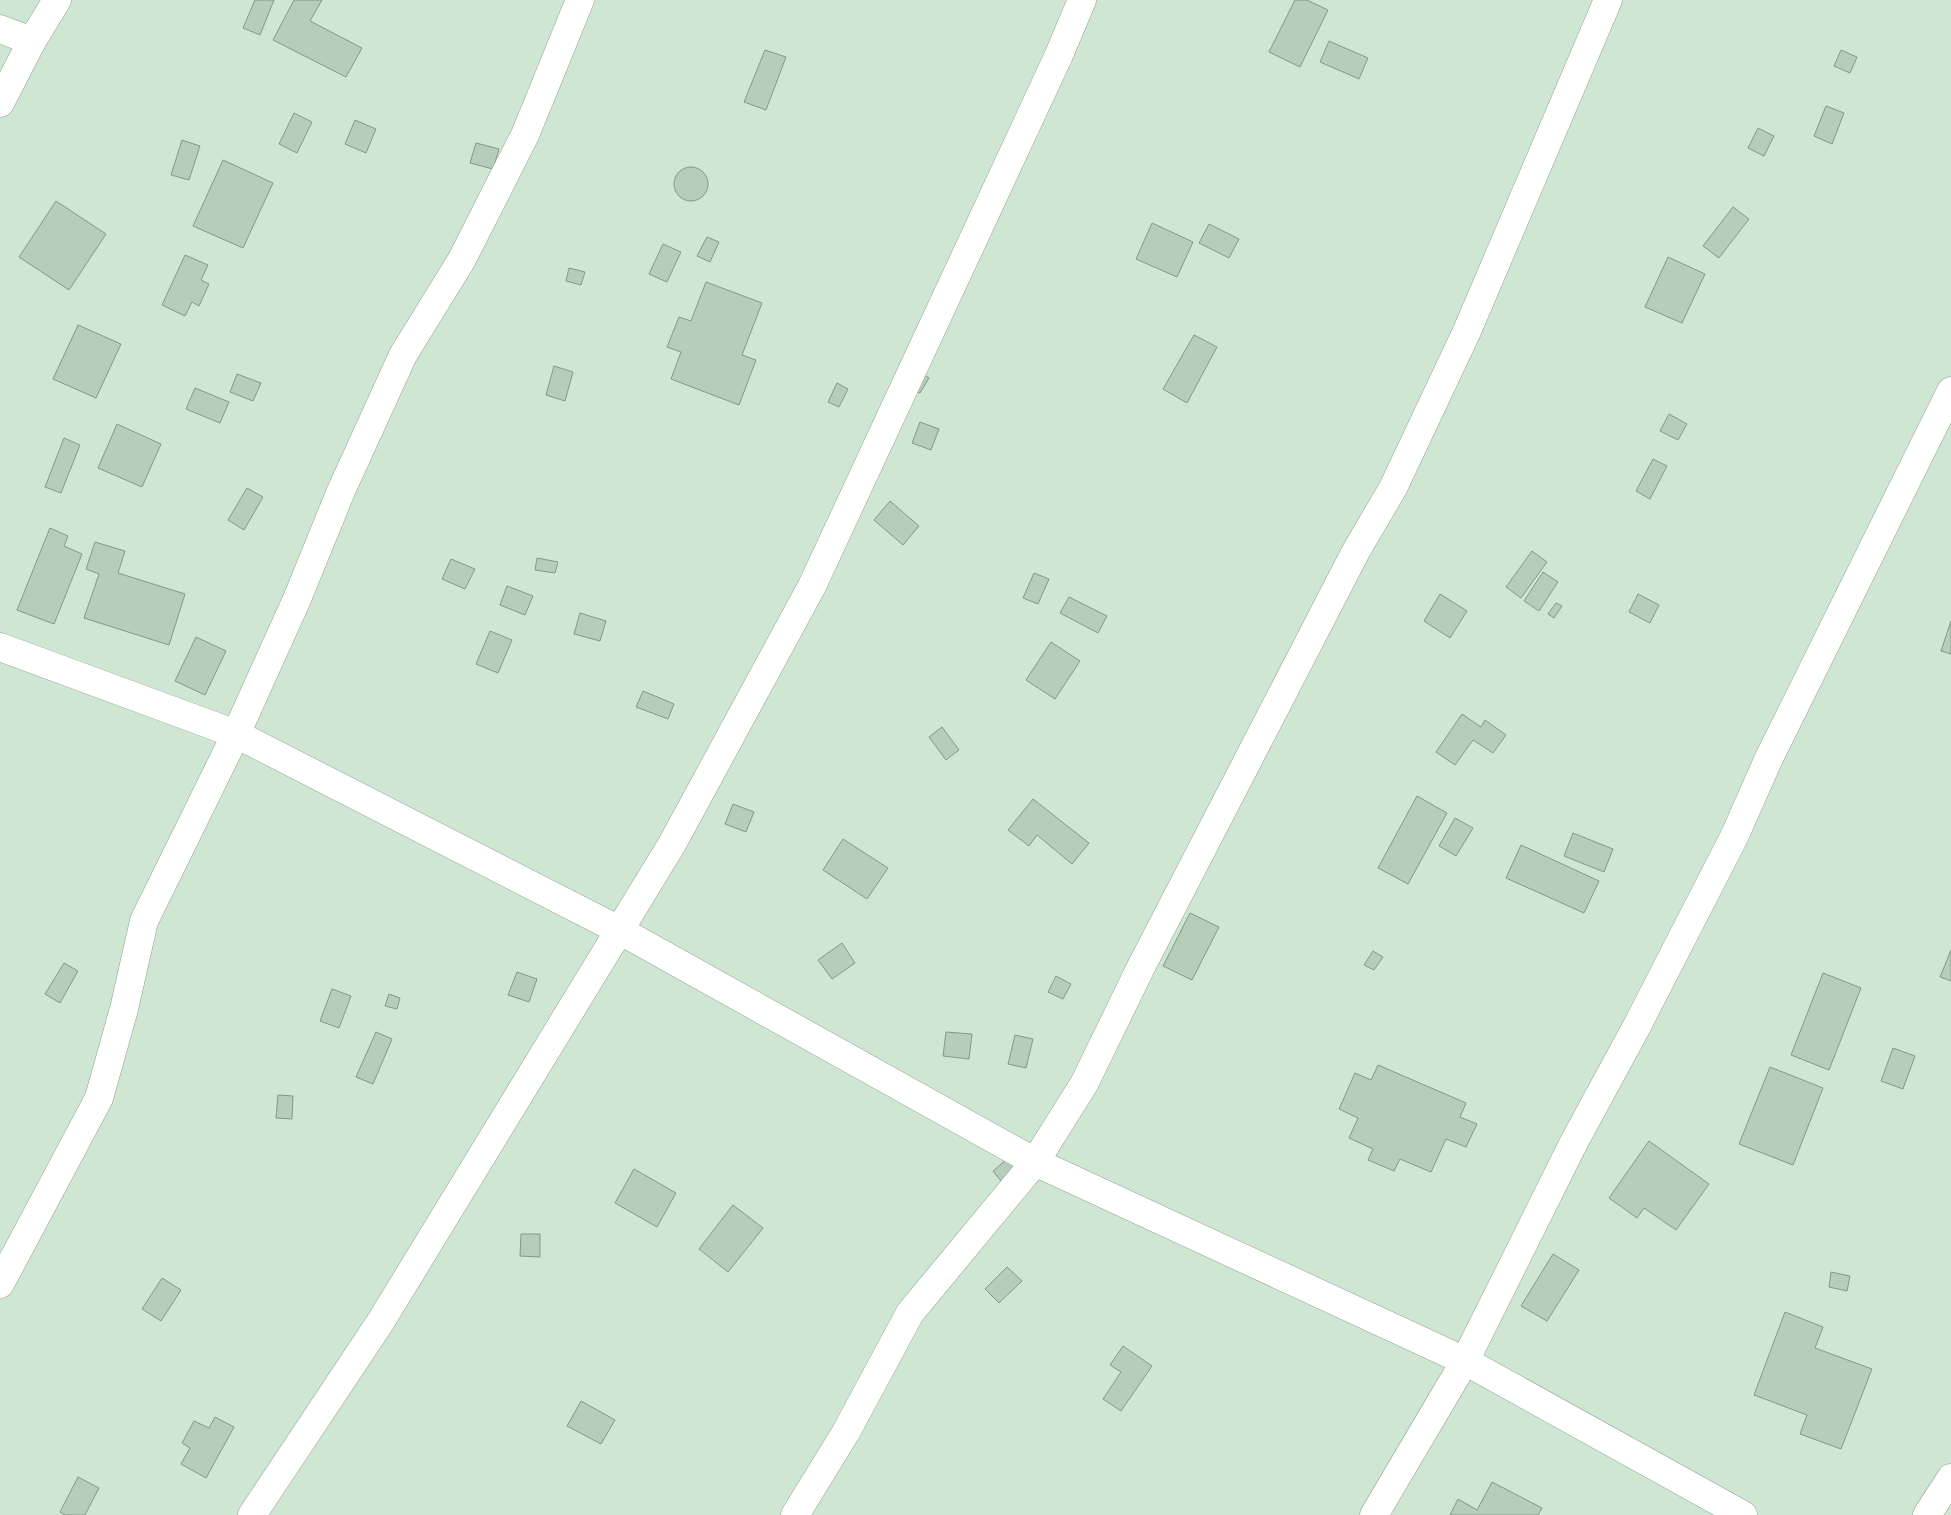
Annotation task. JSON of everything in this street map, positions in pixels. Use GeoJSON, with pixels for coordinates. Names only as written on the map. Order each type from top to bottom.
{"type":"FeatureCollection","features":[{"type":"Feature","properties":{"kind":"street"},"geometry":{"type":"LineString","coordinates":[[0,103],[32,41],[57,0]]}},
{"type":"Feature","properties":{"kind":"street"},"geometry":{"type":"LineString","coordinates":[[0,1284],[99,1098],[124,1010],[144,921],[236,734],[297,599],[341,491],[403,355],[461,261],[525,135],[580,0]]}},
{"type":"Feature","properties":{"kind":"street"},"geometry":{"type":"LineString","coordinates":[[252,1515],[381,1321],[672,844],[812,586],[1054,66],[1082,0]]}},
{"type":"Feature","properties":{"kind":"street"},"geometry":{"type":"LineString","coordinates":[[796,1515],[846,1432],[910,1314],[1035,1162],[1084,1084],[1140,970],[1338,586],[1393,488],[1467,331],[1608,0]]}},
{"type":"Feature","properties":{"kind":"street"},"geometry":{"type":"LineString","coordinates":[[0,29],[32,41]]}},
{"type":"Feature","properties":{"kind":"street"},"geometry":{"type":"LineString","coordinates":[[1374,1515],[1465,1361],[1573,1144],[1638,1024],[1730,846],[1769,758],[1951,391]]}},
{"type":"Feature","properties":{"kind":"street"},"geometry":{"type":"LineString","coordinates":[[0,646],[236,734],[619,930],[1035,1162],[1465,1361],[1743,1515]]}},
{"type":"Feature","properties":{"kind":"street"},"geometry":{"type":"LineString","coordinates":[[1927,1515],[1951,1478]]}},
{"type":"Feature","properties":{"kind":"building"},"geometry":{"type":"Polygon","coordinates":[[[255,0],[274,0],[260,35],[243,28],[255,0]]]}},
{"type":"Feature","properties":{"kind":"building"},"geometry":{"type":"Polygon","coordinates":[[[294,0],[322,0],[310,21],[362,48],[346,77],[273,40],[294,0]]]}},
{"type":"Feature","properties":{"kind":"building"},"geometry":{"type":"Polygon","coordinates":[[[1295,0],[1307,0],[1328,10],[1300,67],[1269,52],[1295,0]]]}},
{"type":"Feature","properties":{"kind":"building"},"geometry":{"type":"Polygon","coordinates":[[[1329,41],[1368,58],[1359,79],[1320,62],[1329,41]]]}},
{"type":"Feature","properties":{"kind":"building"},"geometry":{"type":"Polygon","coordinates":[[[765,50],[786,57],[766,110],[744,102],[765,50]]]}},
{"type":"Feature","properties":{"kind":"building"},"geometry":{"type":"Polygon","coordinates":[[[1841,50],[1857,57],[1850,73],[1834,66],[1841,50]]]}},
{"type":"Feature","properties":{"kind":"building"},"geometry":{"type":"Polygon","coordinates":[[[1826,106],[1844,113],[1832,144],[1814,136],[1826,106]]]}},
{"type":"Feature","properties":{"kind":"building"},"geometry":{"type":"Polygon","coordinates":[[[294,113],[312,122],[297,153],[279,144],[294,113]]]}},
{"type":"Feature","properties":{"kind":"building"},"geometry":{"type":"Polygon","coordinates":[[[355,120],[376,129],[366,153],[345,144],[355,120]]]}},
{"type":"Feature","properties":{"kind":"building"},"geometry":{"type":"Polygon","coordinates":[[[1758,128],[1774,136],[1764,156],[1748,148],[1758,128]]]}},
{"type":"Feature","properties":{"kind":"building"},"geometry":{"type":"Polygon","coordinates":[[[182,140],[200,146],[189,180],[171,175],[182,140]]]}},
{"type":"Feature","properties":{"kind":"building"},"geometry":{"type":"Polygon","coordinates":[[[476,143],[499,149],[493,169],[470,163],[476,143]]]}},
{"type":"Feature","properties":{"kind":"building"},"geometry":{"type":"Polygon","coordinates":[[[223,160],[273,183],[243,248],[193,226],[223,160]]]}},
{"type":"Feature","properties":{"kind":"building"},"geometry":{"type":"Polygon","coordinates":[[[691,167],[703,172],[708,184],[703,196],[691,201],[679,196],[674,184],[679,172],[691,167]]]}},
{"type":"Feature","properties":{"kind":"building"},"geometry":{"type":"Polygon","coordinates":[[[56,201],[106,234],[69,290],[19,257],[56,201]]]}},
{"type":"Feature","properties":{"kind":"building"},"geometry":{"type":"Polygon","coordinates":[[[1733,207],[1749,219],[1719,258],[1703,246],[1733,207]]]}},
{"type":"Feature","properties":{"kind":"building"},"geometry":{"type":"Polygon","coordinates":[[[1152,223],[1193,242],[1177,277],[1136,259],[1152,223]]]}},
{"type":"Feature","properties":{"kind":"building"},"geometry":{"type":"Polygon","coordinates":[[[1209,224],[1239,239],[1229,258],[1199,243],[1209,224]]]}},
{"type":"Feature","properties":{"kind":"building"},"geometry":{"type":"Polygon","coordinates":[[[707,237],[719,242],[710,262],[697,256],[707,237]]]}},
{"type":"Feature","properties":{"kind":"building"},"geometry":{"type":"Polygon","coordinates":[[[663,244],[681,252],[667,282],[649,274],[663,244]]]}},
{"type":"Feature","properties":{"kind":"building"},"geometry":{"type":"Polygon","coordinates":[[[185,255],[208,265],[201,280],[209,284],[199,306],[192,302],[185,316],[162,305],[185,255]]]}},
{"type":"Feature","properties":{"kind":"building"},"geometry":{"type":"Polygon","coordinates":[[[1668,257],[1705,274],[1682,323],[1645,307],[1668,257]]]}},
{"type":"Feature","properties":{"kind":"building"},"geometry":{"type":"Polygon","coordinates":[[[569,268],[585,272],[581,285],[566,281],[569,268]]]}},
{"type":"Feature","properties":{"kind":"building"},"geometry":{"type":"Polygon","coordinates":[[[706,282],[762,303],[742,355],[756,360],[739,405],[671,379],[681,352],[667,347],[679,317],[691,321],[706,282]]]}},
{"type":"Feature","properties":{"kind":"building"},"geometry":{"type":"Polygon","coordinates":[[[78,325],[121,344],[96,398],[53,379],[78,325]]]}},
{"type":"Feature","properties":{"kind":"building"},"geometry":{"type":"Polygon","coordinates":[[[1194,335],[1217,347],[1187,403],[1163,389],[1194,335]]]}},
{"type":"Feature","properties":{"kind":"building"},"geometry":{"type":"Polygon","coordinates":[[[554,366],[573,372],[565,401],[546,395],[554,366]]]}},
{"type":"Feature","properties":{"kind":"building"},"geometry":{"type":"Polygon","coordinates":[[[916,371],[929,378],[920,393],[907,386],[916,371]]]}},
{"type":"Feature","properties":{"kind":"building"},"geometry":{"type":"Polygon","coordinates":[[[237,374],[261,383],[253,401],[230,392],[237,374]]]}},
{"type":"Feature","properties":{"kind":"building"},"geometry":{"type":"Polygon","coordinates":[[[837,383],[848,389],[839,407],[828,402],[837,383]]]}},
{"type":"Feature","properties":{"kind":"building"},"geometry":{"type":"Polygon","coordinates":[[[195,388],[229,402],[220,423],[186,409],[195,388]]]}},
{"type":"Feature","properties":{"kind":"building"},"geometry":{"type":"Polygon","coordinates":[[[1669,414],[1687,424],[1678,440],[1660,431],[1669,414]]]}},
{"type":"Feature","properties":{"kind":"building"},"geometry":{"type":"Polygon","coordinates":[[[920,422],[939,429],[931,450],[912,443],[920,422]]]}},
{"type":"Feature","properties":{"kind":"building"},"geometry":{"type":"Polygon","coordinates":[[[117,424],[161,444],[142,487],[98,468],[117,424]]]}},
{"type":"Feature","properties":{"kind":"building"},"geometry":{"type":"Polygon","coordinates":[[[64,438],[80,445],[61,493],[45,487],[64,438]]]}},
{"type":"Feature","properties":{"kind":"building"},"geometry":{"type":"Polygon","coordinates":[[[1653,459],[1667,466],[1650,499],[1636,491],[1653,459]]]}},
{"type":"Feature","properties":{"kind":"building"},"geometry":{"type":"Polygon","coordinates":[[[247,488],[263,497],[244,530],[228,520],[247,488]]]}},
{"type":"Feature","properties":{"kind":"building"},"geometry":{"type":"Polygon","coordinates":[[[890,501],[919,526],[903,545],[874,520],[890,501]]]}},
{"type":"Feature","properties":{"kind":"building"},"geometry":{"type":"Polygon","coordinates":[[[50,528],[68,536],[64,546],[82,554],[54,624],[17,610],[50,528]]]}},
{"type":"Feature","properties":{"kind":"building"},"geometry":{"type":"Polygon","coordinates":[[[95,542],[125,551],[118,573],[185,594],[169,645],[84,618],[99,574],[86,569],[95,542]]]}},
{"type":"Feature","properties":{"kind":"building"},"geometry":{"type":"Polygon","coordinates":[[[1532,551],[1547,562],[1521,598],[1506,587],[1532,551]]]}},
{"type":"Feature","properties":{"kind":"building"},"geometry":{"type":"Polygon","coordinates":[[[537,558],[558,562],[555,573],[535,570],[537,558]]]}},
{"type":"Feature","properties":{"kind":"building"},"geometry":{"type":"Polygon","coordinates":[[[451,559],[475,569],[465,589],[442,579],[451,559]]]}},
{"type":"Feature","properties":{"kind":"building"},"geometry":{"type":"Polygon","coordinates":[[[1543,572],[1558,582],[1539,611],[1524,601],[1543,572]]]}},
{"type":"Feature","properties":{"kind":"building"},"geometry":{"type":"Polygon","coordinates":[[[1034,573],[1049,579],[1038,604],[1023,598],[1034,573]]]}},
{"type":"Feature","properties":{"kind":"building"},"geometry":{"type":"Polygon","coordinates":[[[507,586],[533,596],[525,615],[500,605],[507,586]]]}},
{"type":"Feature","properties":{"kind":"building"},"geometry":{"type":"Polygon","coordinates":[[[1440,594],[1467,611],[1450,638],[1424,621],[1440,594]]]}},
{"type":"Feature","properties":{"kind":"building"},"geometry":{"type":"Polygon","coordinates":[[[1638,594],[1659,605],[1650,623],[1629,612],[1638,594]]]}},
{"type":"Feature","properties":{"kind":"building"},"geometry":{"type":"Polygon","coordinates":[[[1069,597],[1107,616],[1098,633],[1060,613],[1069,597]]]}},
{"type":"Feature","properties":{"kind":"building"},"geometry":{"type":"Polygon","coordinates":[[[1556,603],[1562,606],[1554,618],[1548,614],[1556,603]]]}},
{"type":"Feature","properties":{"kind":"building"},"geometry":{"type":"Polygon","coordinates":[[[580,613],[606,621],[600,641],[574,634],[580,613]]]}},
{"type":"Feature","properties":{"kind":"building"},"geometry":{"type":"Polygon","coordinates":[[[1951,621],[1951,654],[1941,651],[1951,621]]]}},
{"type":"Feature","properties":{"kind":"building"},"geometry":{"type":"Polygon","coordinates":[[[490,631],[512,640],[498,673],[476,664],[490,631]]]}},
{"type":"Feature","properties":{"kind":"building"},"geometry":{"type":"Polygon","coordinates":[[[196,637],[226,651],[205,695],[175,681],[196,637]]]}},
{"type":"Feature","properties":{"kind":"building"},"geometry":{"type":"Polygon","coordinates":[[[1051,642],[1080,661],[1055,699],[1026,680],[1051,642]]]}},
{"type":"Feature","properties":{"kind":"building"},"geometry":{"type":"Polygon","coordinates":[[[643,691],[674,704],[668,719],[636,707],[643,691]]]}},
{"type":"Feature","properties":{"kind":"building"},"geometry":{"type":"Polygon","coordinates":[[[1462,714],[1481,727],[1485,720],[1506,735],[1493,753],[1473,740],[1455,765],[1436,752],[1462,714]]]}},
{"type":"Feature","properties":{"kind":"building"},"geometry":{"type":"Polygon","coordinates":[[[942,727],[959,750],[946,760],[929,737],[942,727]]]}},
{"type":"Feature","properties":{"kind":"building"},"geometry":{"type":"Polygon","coordinates":[[[1417,796],[1447,813],[1408,884],[1378,868],[1417,796]]]}},
{"type":"Feature","properties":{"kind":"building"},"geometry":{"type":"Polygon","coordinates":[[[1033,799],[1089,843],[1072,864],[1037,835],[1029,846],[1008,830],[1033,799]]]}},
{"type":"Feature","properties":{"kind":"building"},"geometry":{"type":"Polygon","coordinates":[[[733,804],[754,812],[746,832],[725,824],[733,804]]]}},
{"type":"Feature","properties":{"kind":"building"},"geometry":{"type":"Polygon","coordinates":[[[1455,818],[1473,828],[1456,856],[1439,846],[1455,818]]]}},
{"type":"Feature","properties":{"kind":"building"},"geometry":{"type":"Polygon","coordinates":[[[1573,833],[1613,849],[1604,872],[1564,856],[1573,833]]]}},
{"type":"Feature","properties":{"kind":"building"},"geometry":{"type":"Polygon","coordinates":[[[843,839],[888,868],[867,899],[823,870],[843,839]]]}},
{"type":"Feature","properties":{"kind":"building"},"geometry":{"type":"Polygon","coordinates":[[[1521,845],[1599,881],[1584,913],[1506,878],[1521,845]]]}},
{"type":"Feature","properties":{"kind":"building"},"geometry":{"type":"Polygon","coordinates":[[[1190,913],[1219,927],[1192,980],[1163,966],[1190,913]]]}},
{"type":"Feature","properties":{"kind":"building"},"geometry":{"type":"Polygon","coordinates":[[[842,943],[855,963],[832,979],[818,960],[842,943]]]}},
{"type":"Feature","properties":{"kind":"building"},"geometry":{"type":"Polygon","coordinates":[[[1951,950],[1951,981],[1940,977],[1951,950]]]}},
{"type":"Feature","properties":{"kind":"building"},"geometry":{"type":"Polygon","coordinates":[[[1373,951],[1383,957],[1374,970],[1364,965],[1373,951]]]}},
{"type":"Feature","properties":{"kind":"building"},"geometry":{"type":"Polygon","coordinates":[[[64,963],[78,971],[60,1003],[45,994],[64,963]]]}},
{"type":"Feature","properties":{"kind":"building"},"geometry":{"type":"Polygon","coordinates":[[[517,972],[537,979],[529,1002],[508,995],[517,972]]]}},
{"type":"Feature","properties":{"kind":"building"},"geometry":{"type":"Polygon","coordinates":[[[1823,973],[1861,988],[1829,1070],[1791,1055],[1823,973]]]}},
{"type":"Feature","properties":{"kind":"building"},"geometry":{"type":"Polygon","coordinates":[[[1056,976],[1071,984],[1063,999],[1048,992],[1056,976]]]}},
{"type":"Feature","properties":{"kind":"building"},"geometry":{"type":"Polygon","coordinates":[[[332,989],[351,996],[339,1028],[320,1021],[332,989]]]}},
{"type":"Feature","properties":{"kind":"building"},"geometry":{"type":"Polygon","coordinates":[[[389,994],[400,998],[397,1009],[385,1006],[389,994]]]}},
{"type":"Feature","properties":{"kind":"building"},"geometry":{"type":"Polygon","coordinates":[[[376,1032],[392,1039],[373,1084],[356,1077],[376,1032]]]}},
{"type":"Feature","properties":{"kind":"building"},"geometry":{"type":"Polygon","coordinates":[[[946,1032],[972,1034],[969,1059],[943,1056],[946,1032]]]}},
{"type":"Feature","properties":{"kind":"building"},"geometry":{"type":"Polygon","coordinates":[[[1015,1035],[1033,1039],[1026,1068],[1008,1064],[1015,1035]]]}},
{"type":"Feature","properties":{"kind":"building"},"geometry":{"type":"Polygon","coordinates":[[[1893,1048],[1915,1056],[1903,1089],[1881,1081],[1893,1048]]]}},
{"type":"Feature","properties":{"kind":"building"},"geometry":{"type":"Polygon","coordinates":[[[1378,1065],[1466,1103],[1460,1117],[1477,1124],[1466,1147],[1446,1139],[1431,1172],[1400,1159],[1394,1171],[1368,1160],[1373,1149],[1349,1138],[1358,1118],[1339,1109],[1355,1073],[1371,1080],[1378,1065]]]}},
{"type":"Feature","properties":{"kind":"building"},"geometry":{"type":"Polygon","coordinates":[[[1770,1067],[1823,1088],[1793,1165],[1739,1144],[1770,1067]]]}},
{"type":"Feature","properties":{"kind":"building"},"geometry":{"type":"Polygon","coordinates":[[[278,1095],[293,1096],[292,1119],[276,1118],[278,1095]]]}},
{"type":"Feature","properties":{"kind":"building"},"geometry":{"type":"Polygon","coordinates":[[[1649,1141],[1709,1184],[1676,1230],[1644,1208],[1637,1218],[1609,1198],[1649,1141]]]}},
{"type":"Feature","properties":{"kind":"building"},"geometry":{"type":"Polygon","coordinates":[[[1015,1152],[1027,1168],[1005,1186],[993,1171],[1015,1152]]]}},
{"type":"Feature","properties":{"kind":"building"},"geometry":{"type":"Polygon","coordinates":[[[634,1169],[676,1193],[657,1227],[615,1203],[634,1169]]]}},
{"type":"Feature","properties":{"kind":"building"},"geometry":{"type":"Polygon","coordinates":[[[733,1205],[763,1228],[728,1272],[699,1249],[733,1205]]]}},
{"type":"Feature","properties":{"kind":"building"},"geometry":{"type":"Polygon","coordinates":[[[521,1234],[540,1234],[540,1257],[520,1256],[521,1234]]]}},
{"type":"Feature","properties":{"kind":"building"},"geometry":{"type":"Polygon","coordinates":[[[1553,1254],[1579,1270],[1547,1321],[1521,1306],[1553,1254]]]}},
{"type":"Feature","properties":{"kind":"building"},"geometry":{"type":"Polygon","coordinates":[[[1007,1267],[1022,1281],[999,1303],[985,1289],[1007,1267]]]}},
{"type":"Feature","properties":{"kind":"building"},"geometry":{"type":"Polygon","coordinates":[[[1831,1272],[1850,1276],[1847,1291],[1829,1287],[1831,1272]]]}},
{"type":"Feature","properties":{"kind":"building"},"geometry":{"type":"Polygon","coordinates":[[[162,1278],[181,1290],[161,1321],[142,1309],[162,1278]]]}},
{"type":"Feature","properties":{"kind":"building"},"geometry":{"type":"Polygon","coordinates":[[[1785,1312],[1823,1327],[1815,1348],[1872,1369],[1841,1449],[1800,1434],[1807,1415],[1754,1395],[1785,1312]]]}},
{"type":"Feature","properties":{"kind":"building"},"geometry":{"type":"Polygon","coordinates":[[[1123,1346],[1152,1366],[1121,1411],[1103,1399],[1121,1372],[1110,1365],[1123,1346]]]}},
{"type":"Feature","properties":{"kind":"building"},"geometry":{"type":"Polygon","coordinates":[[[581,1401],[615,1420],[601,1444],[567,1426],[581,1401]]]}},
{"type":"Feature","properties":{"kind":"building"},"geometry":{"type":"Polygon","coordinates":[[[215,1417],[234,1427],[206,1478],[181,1464],[190,1448],[182,1443],[194,1421],[209,1428],[215,1417]]]}},
{"type":"Feature","properties":{"kind":"building"},"geometry":{"type":"Polygon","coordinates":[[[78,1477],[99,1488],[85,1515],[65,1515],[60,1512],[78,1477]]]}},
{"type":"Feature","properties":{"kind":"building"},"geometry":{"type":"Polygon","coordinates":[[[1492,1482],[1542,1508],[1538,1515],[1450,1515],[1458,1499],[1477,1510],[1492,1482]]]}}]}
